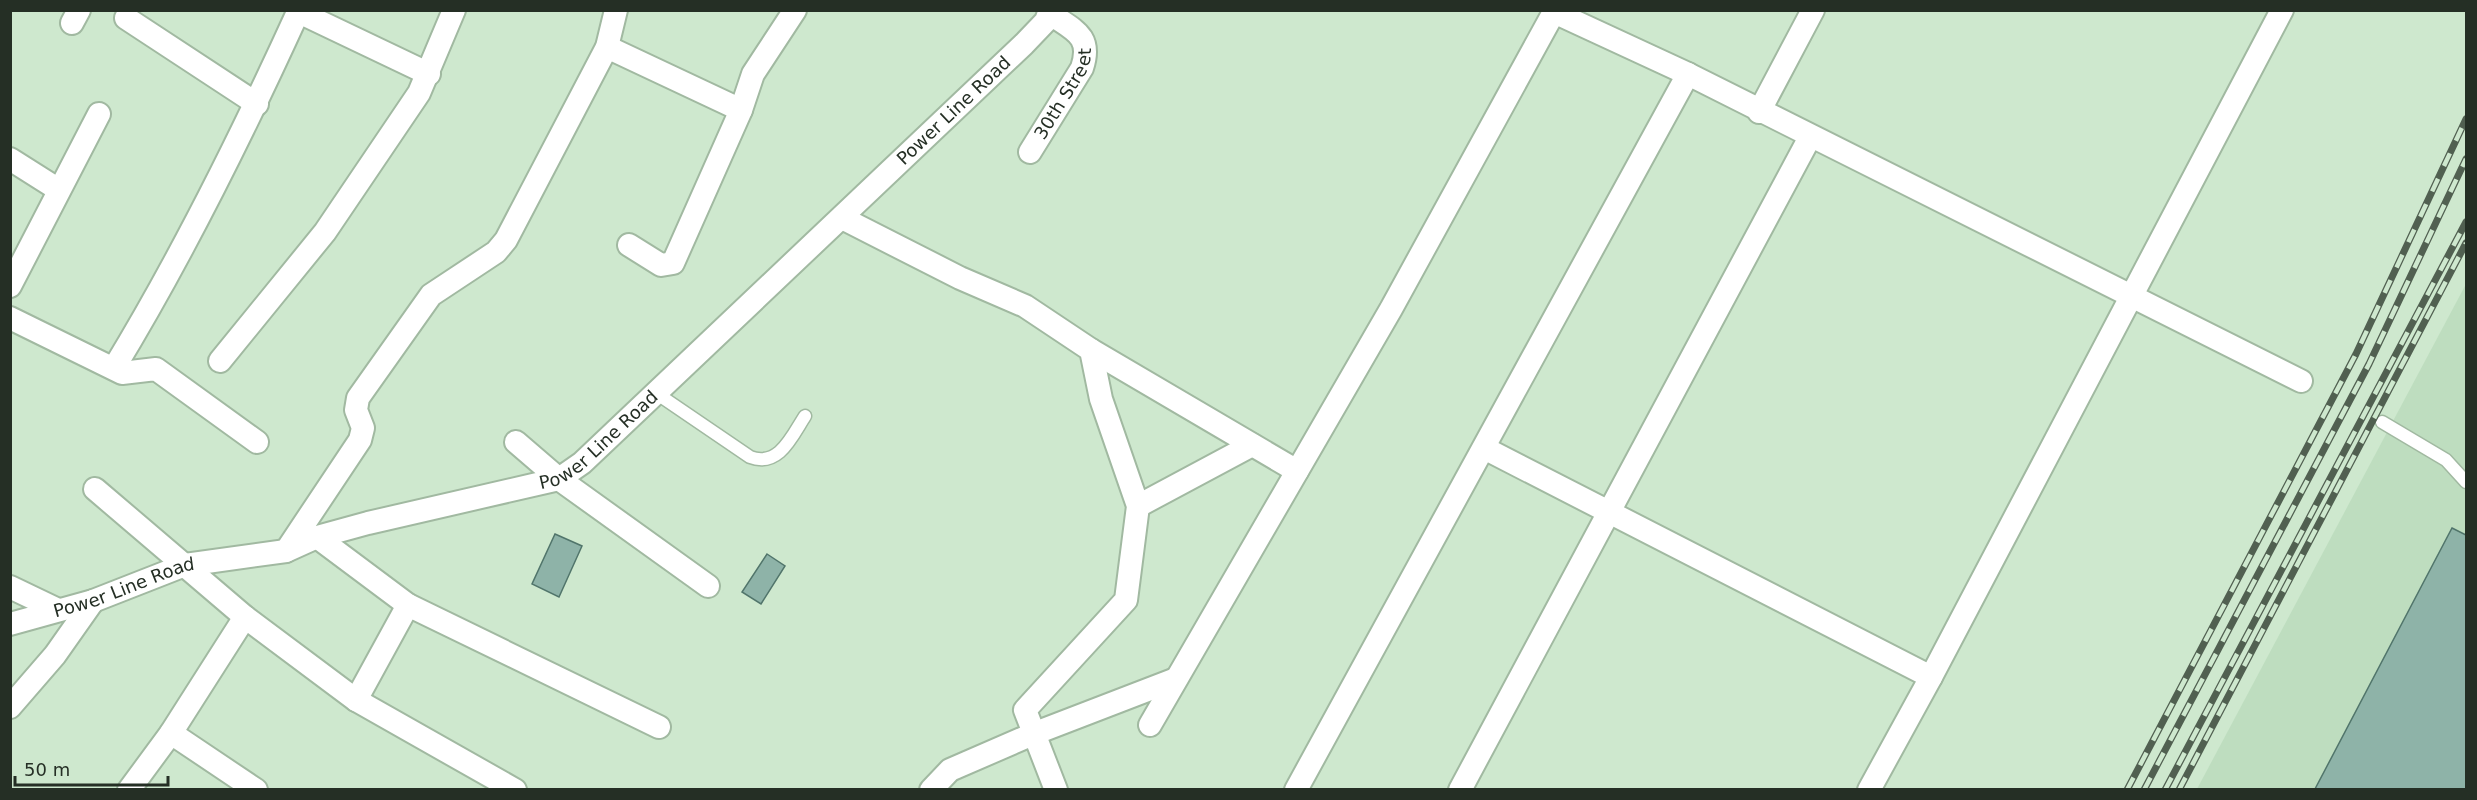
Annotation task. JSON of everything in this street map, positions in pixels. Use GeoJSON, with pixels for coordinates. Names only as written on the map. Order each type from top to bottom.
{"type":"FeatureCollection","features":[{"type":"Feature","properties":{"kind":"street"},"geometry":{"type":"LineString","coordinates":[[220,361],[325,232],[419,93],[429,74],[454,10]]}},
{"type":"Feature","properties":{"kind":"street"},"geometry":{"type":"LineString","coordinates":[[286,551],[360,440],[363,428],[356,410],[358,398],[431,294],[496,252],[506,240],[607,47],[616,10]]}},
{"type":"Feature","properties":{"kind":"street"},"geometry":{"type":"LineString","coordinates":[[629,245],[661,265],[673,263],[741,110],[761,58],[795,10]]}},
{"type":"Feature","properties":{"kind":"street"},"geometry":{"type":"LineString","coordinates":[[1759,112],[1813,10]]}},
{"type":"Feature","properties":{"kind":"street"},"geometry":{"type":"LineString","coordinates":[[1869,789],[1931,677],[2282,10]]}},
{"type":"Feature","properties":{"kind":"street"},"geometry":{"type":"LineString","coordinates":[[114,368],[162,288],[257,104],[299,11],[429,74]]}},
{"type":"Feature","properties":{"kind":"street","name":"30th Street"},"geometry":{"type":"LineString","coordinates":[[1030,152],[1082,68],[1087,53],[1087,47],[1079,36],[1050,12]]}},
{"type":"Feature","properties":{"kind":"street","name":"Power Line Road"},"geometry":{"type":"LineString","coordinates":[[10,587],[58,610],[93,601],[185,565],[286,551],[317,537],[559,479],[582,463],[842,218],[1024,44],[1046,21],[1050,12]]}},
{"type":"Feature","properties":{"kind":"street"},"geometry":{"type":"LineString","coordinates":[[1150,725],[1391,309],[1554,12],[1689,74],[1759,112],[2301,381]]}},
{"type":"Feature","properties":{"kind":"street"},"geometry":{"type":"LineString","coordinates":[[126,18],[257,104]]}},
{"type":"Feature","properties":{"kind":"street"},"geometry":{"type":"LineString","coordinates":[[607,47],[741,110]]}},
{"type":"Feature","properties":{"kind":"street"},"geometry":{"type":"LineString","coordinates":[[1296,789],[1689,74]]}},
{"type":"Feature","properties":{"kind":"street"},"geometry":{"type":"LineString","coordinates":[[10,286],[99,114]]}},
{"type":"Feature","properties":{"kind":"street"},"geometry":{"type":"LineString","coordinates":[[1460,789],[1810,137]]}},
{"type":"Feature","properties":{"kind":"street"},"geometry":{"type":"LineString","coordinates":[[10,159],[59,190]]}},
{"type":"Feature","properties":{"kind":"street"},"geometry":{"type":"LineString","coordinates":[[842,218],[960,278],[1025,306],[1091,350],[1297,471]]}},
{"type":"Feature","properties":{"kind":"street"},"geometry":{"type":"LineString","coordinates":[[10,318],[122,373],[149,368],[162,372],[257,442]]}},
{"type":"Feature","properties":{"kind":"street"},"geometry":{"type":"LineString","coordinates":[[1056,789],[1025,710],[1126,600],[1138,506],[1101,399],[1091,350]]}},
{"type":"Feature","properties":{"kind":"street"},"geometry":{"type":"LineString","coordinates":[[516,442],[559,479],[708,586]]}},
{"type":"Feature","properties":{"kind":"street"},"geometry":{"type":"LineString","coordinates":[[1138,506],[1252,445]]}},
{"type":"Feature","properties":{"kind":"street"},"geometry":{"type":"LineString","coordinates":[[1484,448],[1931,677]]}},
{"type":"Feature","properties":{"kind":"street"},"geometry":{"type":"LineString","coordinates":[[95,489],[245,617],[356,700],[502,787]]}},
{"type":"Feature","properties":{"kind":"street"},"geometry":{"type":"LineString","coordinates":[[317,537],[408,605],[658,727]]}},
{"type":"Feature","properties":{"kind":"street"},"geometry":{"type":"LineString","coordinates":[[10,707],[55,655],[93,601]]}},
{"type":"Feature","properties":{"kind":"street"},"geometry":{"type":"LineString","coordinates":[[356,700],[408,605]]}},
{"type":"Feature","properties":{"kind":"street"},"geometry":{"type":"LineString","coordinates":[[10,624],[58,610]]}},
{"type":"Feature","properties":{"kind":"street"},"geometry":{"type":"LineString","coordinates":[[129,789],[171,733],[245,617]]}},
{"type":"Feature","properties":{"kind":"street"},"geometry":{"type":"LineString","coordinates":[[931,789],[950,770],[1033,734],[1176,679]]}},
{"type":"Feature","properties":{"kind":"street"},"geometry":{"type":"LineString","coordinates":[[171,733],[256,789]]}},
{"type":"Feature","properties":{"kind":"lane"},"geometry":{"type":"LineString","coordinates":[[656,393],[750,457],[763,460],[775,457],[784,449],[805,416]]}},
{"type":"Feature","properties":{"kind":"lane"},"geometry":{"type":"LineString","coordinates":[[2382,422],[2446,460],[2466,482]]}},
{"type":"Feature","properties":{"kind":"shaded area"},"geometry":{"type":"Polygon","coordinates":[[[2466,284],[2466,789],[2197,789],[2466,284]]]}},
{"type":"Feature","properties":{"kind":"building"},"geometry":{"type":"Polygon","coordinates":[[[2452,528],[2466,535],[2466,789],[2315,789],[2452,528]]]}},
{"type":"Feature","properties":{"kind":"building"},"geometry":{"type":"Polygon","coordinates":[[[555,534],[582,546],[559,597],[532,584],[555,534]]]}},
{"type":"Feature","properties":{"kind":"building"},"geometry":{"type":"Polygon","coordinates":[[[767,554],[785,566],[761,604],[742,592],[767,554]]]}},
{"type":"Feature","properties":{"kind":"railway"},"geometry":{"type":"LineString","coordinates":[[2127,790],[2356,354],[2466,119]]}},
{"type":"Feature","properties":{"kind":"railway"},"geometry":{"type":"LineString","coordinates":[[2144,790],[2369,364],[2466,159]]}},
{"type":"Feature","properties":{"kind":"railway"},"geometry":{"type":"LineString","coordinates":[[2165,790],[2466,222]]}},
{"type":"Feature","properties":{"kind":"railway"},"geometry":{"type":"LineString","coordinates":[[2179,790],[2466,243]]}}]}
